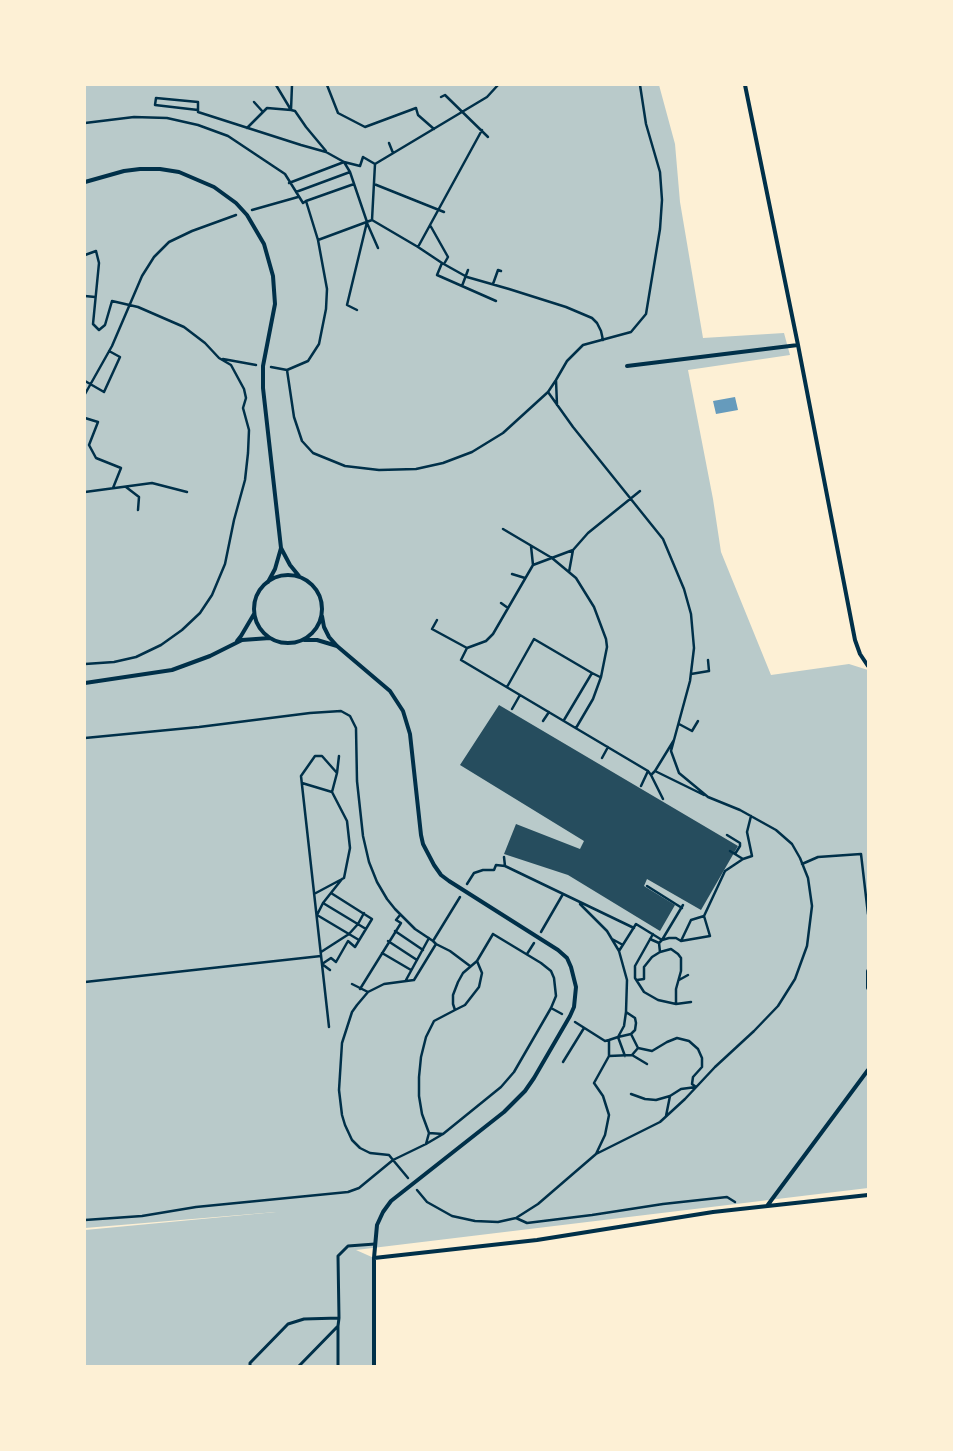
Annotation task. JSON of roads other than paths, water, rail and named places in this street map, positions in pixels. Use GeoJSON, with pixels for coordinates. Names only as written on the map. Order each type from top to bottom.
{"type":"FeatureCollection","features":[{"type":"Feature","properties":{"kind":"street"},"geometry":{"type":"LineString","coordinates":[[745,85],[798,345],[855,640],[860,654],[868,666]]}},
{"type":"Feature","properties":{"kind":"street"},"geometry":{"type":"LineString","coordinates":[[85,182],[124,171],[140,169],[160,169],[179,172],[214,187],[236,203],[245,212],[256,228],[264,244],[275,289],[273,318],[263,366],[262,388],[280,548],[275,569],[268,582]]}},
{"type":"Feature","properties":{"kind":"street"},"geometry":{"type":"LineString","coordinates":[[627,366],[798,345]]}},
{"type":"Feature","properties":{"kind":"street"},"geometry":{"type":"LineString","coordinates":[[280,548],[290,565],[300,577]]}},
{"type":"Feature","properties":{"kind":"street"},"geometry":{"type":"LineString","coordinates":[[284,575],[296,575],[306,579],[315,587],[321,597],[323,609],[322,616],[315,630],[307,638],[296,642],[284,643],[264,634],[258,625],[254,614],[254,603],[258,592],[268,582],[274,578],[284,575]]}},
{"type":"Feature","properties":{"kind":"street"},"geometry":{"type":"LineString","coordinates":[[236,643],[254,614]]}},
{"type":"Feature","properties":{"kind":"street"},"geometry":{"type":"LineString","coordinates":[[322,616],[324,627],[329,637],[337,646],[380,681],[390,691],[400,706],[410,734],[423,844],[434,865],[441,875],[464,891],[558,950],[567,958],[576,987],[574,1007],[534,1078],[515,1101],[504,1112],[412,1183],[391,1201],[383,1212],[377,1224],[374,1258],[374,1366]]}},
{"type":"Feature","properties":{"kind":"street"},"geometry":{"type":"LineString","coordinates":[[85,683],[172,670],[210,656],[242,640],[271,638]]}},
{"type":"Feature","properties":{"kind":"street"},"geometry":{"type":"LineString","coordinates":[[303,640],[317,640],[337,646]]}},
{"type":"Feature","properties":{"kind":"street"},"geometry":{"type":"LineString","coordinates":[[868,972],[868,988]]}},
{"type":"Feature","properties":{"kind":"street"},"geometry":{"type":"LineString","coordinates":[[767,1206],[868,1070]]}},
{"type":"Feature","properties":{"kind":"street"},"geometry":{"type":"LineString","coordinates":[[374,1258],[537,1240],[713,1212],[868,1195]]}},
{"type":"Feature","properties":{"kind":"lane"},"geometry":{"type":"LineString","coordinates":[[338,1366],[338,1256],[348,1246],[375,1244]]}},
{"type":"Feature","properties":{"kind":"lane"},"geometry":{"type":"LineString","coordinates":[[250,1366],[250,1363],[288,1324],[304,1319],[339,1318]]}},
{"type":"Feature","properties":{"kind":"lane"},"geometry":{"type":"LineString","coordinates":[[299,1366],[338,1326]]}},
{"type":"Feature","properties":{"kind":"water"},"geometry":{"type":"Polygon","coordinates":[[[735,397],[738,410],[716,414],[713,401],[735,397]]]}}]}
